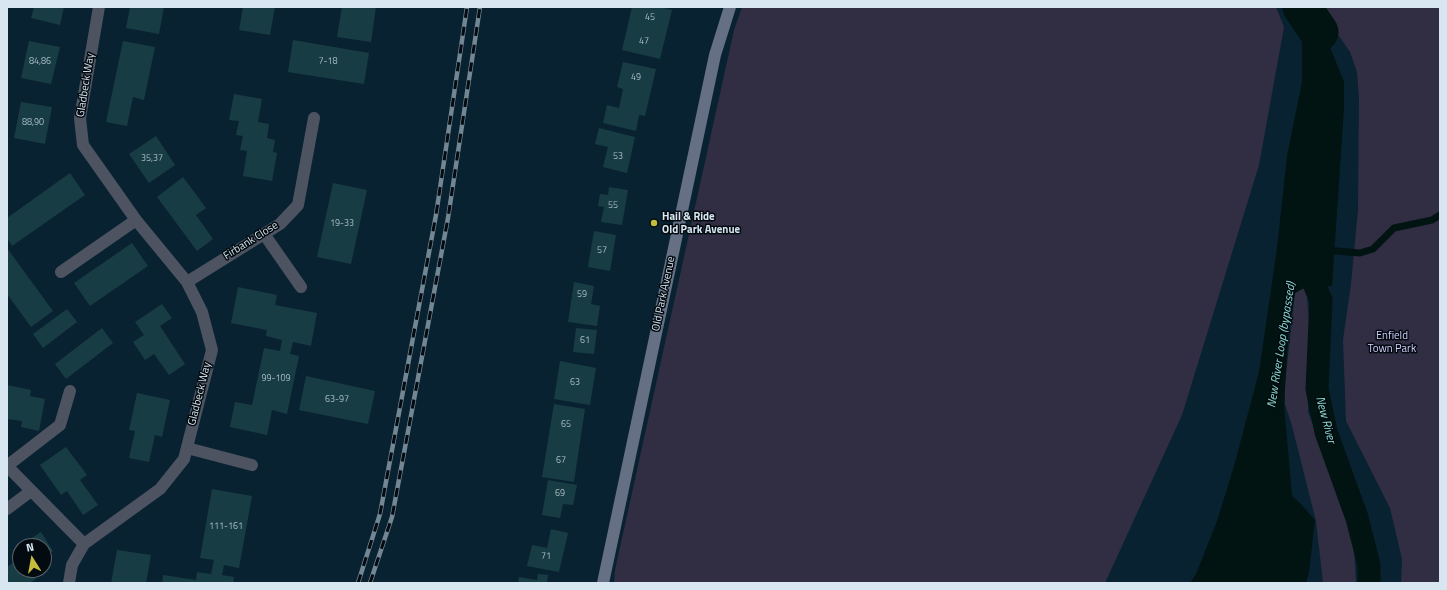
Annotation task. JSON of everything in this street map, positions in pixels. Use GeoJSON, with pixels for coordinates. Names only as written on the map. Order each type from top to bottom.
{"type":"FeatureCollection","features":[{"type":"Feature","properties":{"kind":"street","name":"Gladbeck Way"},"geometry":{"type":"LineString","coordinates":[[69,583],[72,565],[84,544],[160,489],[184,459],[212,350],[202,312],[187,282],[136,220],[83,145],[80,118],[99,7]]}},
{"type":"Feature","properties":{"kind":"street","name":"Old Park Avenue"},"geometry":{"type":"LineString","coordinates":[[603,583],[715,55],[730,7]]}},
{"type":"Feature","properties":{"kind":"street","name":"Firbank Close"},"geometry":{"type":"LineString","coordinates":[[187,282],[280,224],[298,205],[314,118]]}},
{"type":"Feature","properties":{"kind":"street"},"geometry":{"type":"LineString","coordinates":[[61,272],[136,220]]}},
{"type":"Feature","properties":{"kind":"street"},"geometry":{"type":"LineString","coordinates":[[264,234],[301,288]]}},
{"type":"Feature","properties":{"kind":"street"},"geometry":{"type":"LineString","coordinates":[[70,391],[60,425],[7,466],[84,544]]}},
{"type":"Feature","properties":{"kind":"street"},"geometry":{"type":"LineString","coordinates":[[187,448],[252,466]]}},
{"type":"Feature","properties":{"kind":"street"},"geometry":{"type":"LineString","coordinates":[[7,509],[31,491]]}},
{"type":"Feature","properties":{"kind":"green space"},"geometry":{"type":"Polygon","coordinates":[[[742,7],[1276,7],[1284,27],[1259,165],[1182,415],[1105,583],[614,583],[615,570],[734,30],[742,7]]]}},
{"type":"Feature","properties":{"kind":"green space","name":"Enfield Town Park"},"geometry":{"type":"Polygon","coordinates":[[[1319,7],[1440,7],[1440,583],[1401,583],[1402,559],[1390,508],[1346,421],[1343,340],[1351,284],[1358,210],[1359,98],[1357,72],[1350,52],[1319,7]]]}},
{"type":"Feature","properties":{"kind":"green space"},"geometry":{"type":"Polygon","coordinates":[[[1306,287],[1309,321],[1308,412],[1353,530],[1356,583],[1323,583],[1316,521],[1285,404],[1285,383],[1295,293],[1300,290],[1300,288],[1306,287]]]}},
{"type":"Feature","properties":{"kind":"water","name":"New River Loop (bypassed)"},"geometry":{"type":"Polygon","coordinates":[[[1319,32],[1326,37],[1344,82],[1344,109],[1332,286],[1306,287],[1295,293],[1289,327],[1284,404],[1292,496],[1315,520],[1309,572],[1306,583],[1190,583],[1196,574],[1217,521],[1234,466],[1259,372],[1277,248],[1287,156],[1302,82],[1302,43],[1319,32]]]}},
{"type":"Feature","properties":{"kind":"building"},"geometry":{"type":"Polygon","coordinates":[[[34,7],[64,7],[60,25],[31,18],[34,7]]]}},
{"type":"Feature","properties":{"kind":"building"},"geometry":{"type":"Polygon","coordinates":[[[130,7],[164,7],[159,34],[126,28],[130,7]]]}},
{"type":"Feature","properties":{"kind":"building"},"geometry":{"type":"Polygon","coordinates":[[[243,7],[275,7],[270,35],[239,30],[243,7]]]}},
{"type":"Feature","properties":{"kind":"building"},"geometry":{"type":"Polygon","coordinates":[[[342,7],[376,7],[371,42],[337,37],[342,7]]]}},
{"type":"Feature","properties":{"kind":"building"},"geometry":{"type":"Polygon","coordinates":[[[632,7],[660,7],[672,10],[660,59],[622,50],[632,7]]]}},
{"type":"Feature","properties":{"kind":"building"},"geometry":{"type":"Polygon","coordinates":[[[293,40],[369,53],[364,84],[288,72],[293,40]]]}},
{"type":"Feature","properties":{"kind":"building"},"geometry":{"type":"Polygon","coordinates":[[[29,41],[60,47],[51,84],[21,78],[29,41]]]}},
{"type":"Feature","properties":{"kind":"building"},"geometry":{"type":"Polygon","coordinates":[[[123,41],[155,47],[144,100],[133,97],[127,126],[106,122],[123,41]]]}},
{"type":"Feature","properties":{"kind":"building"},"geometry":{"type":"Polygon","coordinates":[[[623,62],[656,69],[645,116],[639,115],[636,131],[603,123],[607,105],[619,108],[623,89],[617,87],[623,62]]]}},
{"type":"Feature","properties":{"kind":"building"},"geometry":{"type":"Polygon","coordinates":[[[234,94],[262,99],[258,122],[269,124],[267,138],[275,140],[273,152],[277,153],[272,181],[243,176],[247,151],[240,150],[243,136],[236,135],[239,121],[229,120],[234,94]]]}},
{"type":"Feature","properties":{"kind":"building"},"geometry":{"type":"Polygon","coordinates":[[[21,102],[52,107],[45,144],[14,138],[21,102]]]}},
{"type":"Feature","properties":{"kind":"building"},"geometry":{"type":"Polygon","coordinates":[[[599,128],[635,137],[627,173],[603,167],[608,147],[595,144],[599,128]]]}},
{"type":"Feature","properties":{"kind":"building"},"geometry":{"type":"Polygon","coordinates":[[[156,136],[175,165],[149,183],[129,154],[156,136]]]}},
{"type":"Feature","properties":{"kind":"building"},"geometry":{"type":"Polygon","coordinates":[[[70,173],[85,195],[12,246],[7,238],[7,218],[70,173]]]}},
{"type":"Feature","properties":{"kind":"building"},"geometry":{"type":"Polygon","coordinates":[[[183,177],[206,208],[196,215],[213,239],[197,251],[157,197],[183,177]]]}},
{"type":"Feature","properties":{"kind":"building"},"geometry":{"type":"Polygon","coordinates":[[[333,183],[367,190],[351,264],[317,257],[333,183]]]}},
{"type":"Feature","properties":{"kind":"building"},"geometry":{"type":"Polygon","coordinates":[[[609,187],[628,190],[622,225],[601,222],[604,207],[598,206],[600,194],[608,195],[609,187]]]}},
{"type":"Feature","properties":{"kind":"building"},"geometry":{"type":"Polygon","coordinates":[[[594,231],[616,235],[610,271],[588,267],[594,231]]]}},
{"type":"Feature","properties":{"kind":"building"},"geometry":{"type":"Polygon","coordinates":[[[132,243],[148,266],[90,306],[74,283],[132,243]]]}},
{"type":"Feature","properties":{"kind":"building"},"geometry":{"type":"Polygon","coordinates":[[[7,248],[53,311],[31,327],[7,294],[7,248]]]}},
{"type":"Feature","properties":{"kind":"building"},"geometry":{"type":"Polygon","coordinates":[[[574,282],[594,286],[591,304],[600,306],[597,326],[568,322],[574,282]]]}},
{"type":"Feature","properties":{"kind":"building"},"geometry":{"type":"Polygon","coordinates":[[[238,287],[277,295],[275,305],[317,313],[311,346],[293,342],[290,354],[299,356],[287,414],[272,410],[267,435],[230,427],[235,402],[252,405],[264,348],[280,351],[282,340],[266,336],[267,330],[231,323],[238,287]]]}},
{"type":"Feature","properties":{"kind":"building"},"geometry":{"type":"Polygon","coordinates":[[[162,304],[172,318],[160,326],[185,364],[169,375],[154,354],[145,360],[133,342],[144,335],[135,322],[162,304]]]}},
{"type":"Feature","properties":{"kind":"building"},"geometry":{"type":"Polygon","coordinates":[[[67,309],[77,322],[43,348],[33,334],[67,309]]]}},
{"type":"Feature","properties":{"kind":"building"},"geometry":{"type":"Polygon","coordinates":[[[102,328],[113,343],[66,379],[55,364],[102,328]]]}},
{"type":"Feature","properties":{"kind":"building"},"geometry":{"type":"Polygon","coordinates":[[[576,328],[597,330],[594,354],[573,352],[576,328]]]}},
{"type":"Feature","properties":{"kind":"building"},"geometry":{"type":"Polygon","coordinates":[[[560,361],[596,368],[590,405],[554,399],[560,361]]]}},
{"type":"Feature","properties":{"kind":"building"},"geometry":{"type":"Polygon","coordinates":[[[306,376],[375,391],[368,424],[299,410],[306,376]]]}},
{"type":"Feature","properties":{"kind":"building"},"geometry":{"type":"Polygon","coordinates":[[[7,385],[31,390],[30,396],[45,399],[39,431],[21,427],[22,421],[7,419],[7,385]]]}},
{"type":"Feature","properties":{"kind":"building"},"geometry":{"type":"Polygon","coordinates":[[[137,393],[170,400],[162,437],[155,435],[149,462],[129,458],[135,431],[129,430],[137,393]]]}},
{"type":"Feature","properties":{"kind":"building"},"geometry":{"type":"Polygon","coordinates":[[[554,404],[585,409],[574,482],[542,477],[554,404]]]}},
{"type":"Feature","properties":{"kind":"building"},"geometry":{"type":"Polygon","coordinates":[[[66,447],[87,475],[80,480],[98,505],[83,515],[67,491],[61,495],[40,465],[66,447]]]}},
{"type":"Feature","properties":{"kind":"building"},"geometry":{"type":"Polygon","coordinates":[[[548,480],[577,485],[573,505],[563,504],[560,518],[542,515],[548,480]]]}},
{"type":"Feature","properties":{"kind":"building"},"geometry":{"type":"Polygon","coordinates":[[[212,489],[252,496],[239,568],[224,565],[222,575],[234,577],[233,583],[162,583],[163,575],[196,580],[197,572],[211,574],[214,560],[200,558],[212,489]]]}},
{"type":"Feature","properties":{"kind":"building"},"geometry":{"type":"Polygon","coordinates":[[[551,529],[568,533],[559,572],[527,566],[532,545],[547,548],[551,529]]]}},
{"type":"Feature","properties":{"kind":"building"},"geometry":{"type":"Polygon","coordinates":[[[41,532],[45,538],[32,538],[41,532]]]}},
{"type":"Feature","properties":{"kind":"building"},"geometry":{"type":"Polygon","coordinates":[[[117,550],[151,555],[146,583],[111,583],[117,550]]]}},
{"type":"Feature","properties":{"kind":"building"},"geometry":{"type":"Polygon","coordinates":[[[12,564],[12,578],[36,579],[29,583],[7,583],[7,567],[12,564]]]}},
{"type":"Feature","properties":{"kind":"building"},"geometry":{"type":"Polygon","coordinates":[[[538,574],[548,575],[547,583],[518,583],[519,577],[537,580],[538,574]]]}},
{"type":"Feature","properties":{"kind":"waterway","name":"New River"},"geometry":{"type":"LineString","coordinates":[[1302,7],[1319,32]]}},
{"type":"Feature","properties":{"kind":"waterway"},"geometry":{"type":"LineString","coordinates":[[1326,250],[1360,253],[1373,249],[1394,228],[1432,220],[1440,215]]}},
{"type":"Feature","properties":{"kind":"waterway","name":"New River"},"geometry":{"type":"LineString","coordinates":[[1303,259],[1321,300],[1317,389],[1326,432],[1357,518],[1369,565],[1369,583]]}},
{"type":"Feature","properties":{"kind":"railway"},"geometry":{"type":"LineString","coordinates":[[358,583],[380,514],[436,215],[467,7]]}},
{"type":"Feature","properties":{"kind":"railway"},"geometry":{"type":"LineString","coordinates":[[370,583],[392,517],[448,218],[480,7]]}},
{"type":"Feature","properties":{"kind":"place","name":"Hail & Ride Old Park Avenue"},"geometry":{"type":"Point","coordinates":[654,223]}}]}
